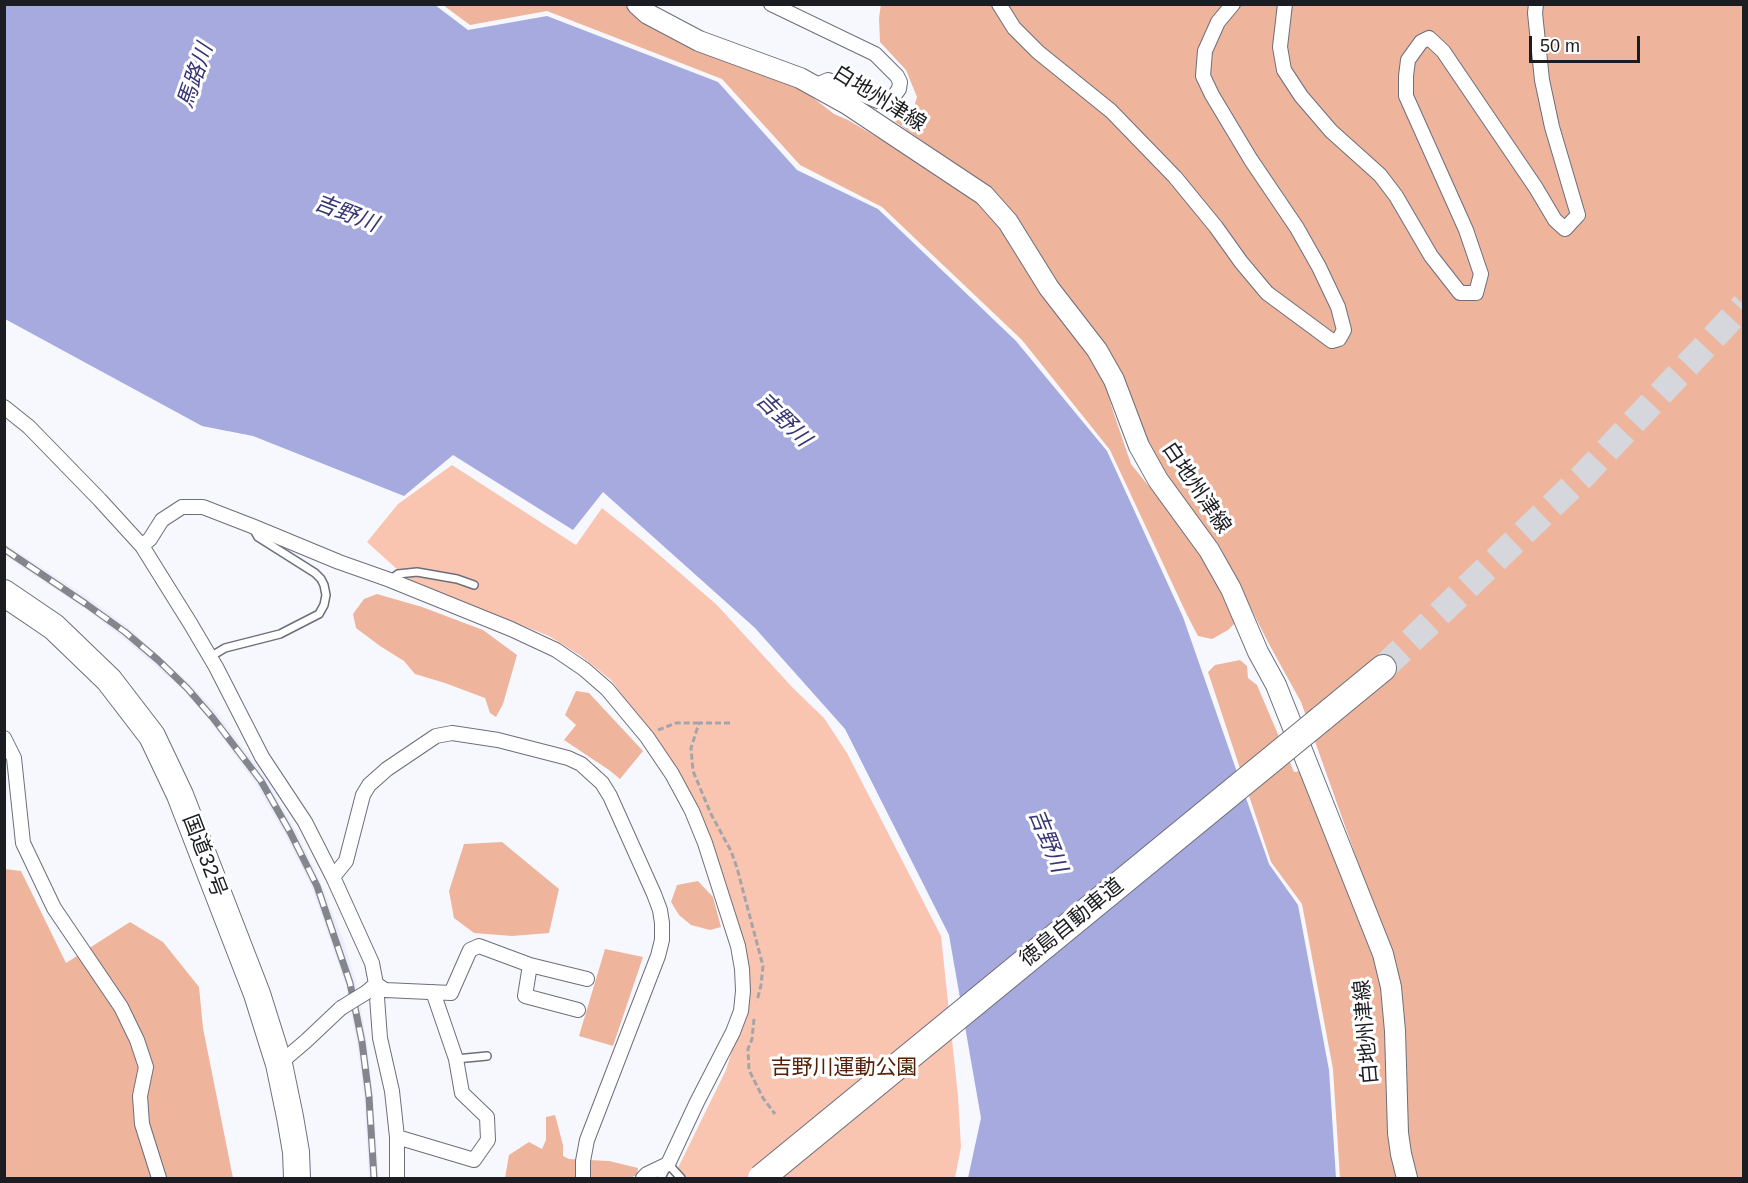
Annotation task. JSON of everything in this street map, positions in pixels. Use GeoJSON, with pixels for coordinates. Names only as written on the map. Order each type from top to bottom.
{"type":"FeatureCollection","features":[{"type":"Feature","properties":{"kind":"highway","name":"国道32号"},"geometry":{"type":"LineString","coordinates":[[4,593],[54,627],[109,680],[152,736],[185,806],[257,994],[279,1064],[291,1117],[297,1179]]}},
{"type":"Feature","properties":{"kind":"highway","name":"徳島自動車道"},"geometry":{"type":"LineString","coordinates":[[761,1179],[1383,668]]}},
{"type":"Feature","properties":{"kind":"main road","name":"白地州津線"},"geometry":{"type":"LineString","coordinates":[[638,4],[648,14],[699,41],[800,78],[847,104],[984,195],[1008,222],[1049,288],[1096,350],[1114,380],[1143,455],[1158,480],[1209,550],[1232,589],[1258,652],[1276,685],[1383,954],[1391,987],[1395,1031],[1398,1133],[1407,1179]]}},
{"type":"Feature","properties":{"kind":"street"},"geometry":{"type":"LineString","coordinates":[[771,4],[799,10],[875,54],[900,82],[899,89],[894,96],[878,101],[828,80],[814,86]]}},
{"type":"Feature","properties":{"kind":"street"},"geometry":{"type":"LineString","coordinates":[[999,4],[1014,28],[1038,52],[1111,111],[1175,177],[1268,293],[1332,341],[1339,339],[1344,330],[1338,308],[1319,267],[1297,228],[1245,151],[1203,76],[1206,51],[1218,22],[1233,4]]}},
{"type":"Feature","properties":{"kind":"street"},"geometry":{"type":"LineString","coordinates":[[1285,4],[1280,47],[1284,70],[1301,96],[1331,131],[1380,174],[1396,196],[1431,256],[1460,293],[1476,293],[1481,274],[1466,230],[1406,96],[1408,60],[1421,42],[1430,38],[1443,51],[1536,188],[1555,220],[1564,230],[1578,215],[1552,127],[1542,80],[1536,4]]}},
{"type":"Feature","properties":{"kind":"street"},"geometry":{"type":"LineString","coordinates":[[4,406],[29,427],[142,546],[210,657],[262,757],[304,822],[333,877],[372,963],[372,988],[392,1091],[397,1137],[397,1179]]}},
{"type":"Feature","properties":{"kind":"street"},"geometry":{"type":"LineString","coordinates":[[142,546],[150,539],[162,520],[182,507],[203,507],[511,629],[556,650],[584,669],[607,689],[646,737],[672,774],[692,811],[705,843],[735,938],[742,969],[742,1003],[733,1032],[668,1164],[647,1174],[643,1179]]}},
{"type":"Feature","properties":{"kind":"street"},"geometry":{"type":"LineString","coordinates":[[333,877],[346,861],[363,795],[369,785],[387,769],[436,736],[452,733],[486,738],[568,758],[581,764],[602,783],[654,894],[660,910],[662,940],[658,956],[587,1140],[583,1161],[583,1179]]}},
{"type":"Feature","properties":{"kind":"street"},"geometry":{"type":"LineString","coordinates":[[4,738],[14,758],[23,843],[54,908],[121,1007],[137,1040],[146,1067],[140,1096],[142,1124],[159,1179]]}},
{"type":"Feature","properties":{"kind":"street"},"geometry":{"type":"LineString","coordinates":[[279,1064],[341,1008],[372,988],[451,993],[470,950],[479,946],[530,965],[587,979]]}},
{"type":"Feature","properties":{"kind":"street"},"geometry":{"type":"LineString","coordinates":[[530,965],[525,996],[578,1010]]}},
{"type":"Feature","properties":{"kind":"street"},"geometry":{"type":"LineString","coordinates":[[397,1137],[474,1160],[488,1140],[487,1117],[462,1093],[456,1059],[433,992]]}},
{"type":"Feature","properties":{"kind":"lane"},"geometry":{"type":"LineString","coordinates":[[210,657],[225,648],[280,634],[319,614],[324,605],[326,595],[321,579],[258,537],[252,526]]}},
{"type":"Feature","properties":{"kind":"lane"},"geometry":{"type":"LineString","coordinates":[[390,580],[398,574],[417,572],[457,579],[474,585]]}},
{"type":"Feature","properties":{"kind":"lane"},"geometry":{"type":"LineString","coordinates":[[456,1059],[487,1056]]}},
{"type":"Feature","properties":{"kind":"lane"},"geometry":{"type":"LineString","coordinates":[[661,1179],[668,1164],[681,1179]]}},
{"type":"Feature","properties":{"kind":"path"},"geometry":{"type":"LineString","coordinates":[[646,737],[656,730],[676,723],[730,723]]}},
{"type":"Feature","properties":{"kind":"path"},"geometry":{"type":"LineString","coordinates":[[699,723],[691,748],[693,771],[737,868],[763,966],[756,1007]]}},
{"type":"Feature","properties":{"kind":"path"},"geometry":{"type":"LineString","coordinates":[[754,1017],[752,1039],[748,1049],[749,1070],[763,1098],[775,1114]]}},
{"type":"Feature","properties":{"kind":"shaded area"},"geometry":{"type":"Polygon","coordinates":[[[881,4],[1743,5],[1743,1178],[1413,1178],[1404,1108],[1399,978],[1301,702],[1220,547],[1147,450],[1050,274],[991,189],[894,121],[911,117],[917,97],[906,70],[880,42],[881,4]]]}},
{"type":"Feature","properties":{"kind":"shaded area"},"geometry":{"type":"Polygon","coordinates":[[[443,5],[625,5],[636,16],[665,35],[751,67],[807,93],[834,114],[958,185],[996,218],[1028,274],[1088,349],[1103,377],[1131,464],[1204,555],[1235,623],[1212,639],[1198,636],[1110,450],[1022,340],[882,207],[800,165],[722,79],[547,11],[470,25],[443,5]]]}},
{"type":"Feature","properties":{"kind":"shaded area"},"geometry":{"type":"Polygon","coordinates":[[[4,543],[90,599],[129,628],[190,684],[217,713],[265,777],[296,831],[321,883],[343,939],[356,982],[367,1042],[379,1178],[369,1178],[364,1096],[346,986],[312,888],[286,836],[255,783],[208,719],[184,691],[122,637],[84,608],[5,556],[4,543]]]}},
{"type":"Feature","properties":{"kind":"shaded area"},"geometry":{"type":"Polygon","coordinates":[[[377,594],[422,607],[483,630],[517,655],[503,704],[496,717],[490,713],[485,698],[415,674],[404,661],[356,628],[353,614],[364,599],[377,594]]]}},
{"type":"Feature","properties":{"kind":"shaded area"},"geometry":{"type":"Polygon","coordinates":[[[1240,660],[1247,666],[1248,678],[1257,685],[1294,772],[1301,771],[1379,963],[1385,1009],[1387,1083],[1399,1178],[1340,1178],[1333,1069],[1302,904],[1271,862],[1208,672],[1215,665],[1240,660]]]}},
{"type":"Feature","properties":{"kind":"shaded area"},"geometry":{"type":"Polygon","coordinates":[[[576,691],[589,693],[643,751],[620,779],[564,740],[576,725],[565,715],[576,691]]]}},
{"type":"Feature","properties":{"kind":"shaded area"},"geometry":{"type":"Polygon","coordinates":[[[502,842],[559,889],[549,933],[512,936],[474,933],[454,918],[449,891],[464,844],[502,842]]]}},
{"type":"Feature","properties":{"kind":"shaded area"},"geometry":{"type":"Polygon","coordinates":[[[5,869],[21,871],[66,963],[130,922],[163,942],[199,987],[203,1028],[233,1178],[5,1178],[5,869]]]}},
{"type":"Feature","properties":{"kind":"shaded area"},"geometry":{"type":"Polygon","coordinates":[[[698,881],[713,897],[721,927],[710,930],[691,925],[679,915],[671,902],[677,885],[698,881]]]}},
{"type":"Feature","properties":{"kind":"shaded area"},"geometry":{"type":"Polygon","coordinates":[[[605,949],[643,957],[613,1046],[579,1036],[605,949]]]}},
{"type":"Feature","properties":{"kind":"shaded area"},"geometry":{"type":"Polygon","coordinates":[[[555,1115],[563,1145],[563,1156],[569,1159],[609,1161],[638,1168],[637,1175],[630,1178],[505,1178],[509,1155],[529,1142],[542,1149],[546,1140],[546,1117],[555,1115]]]}},
{"type":"Feature","properties":{"kind":"green space","name":"吉野川運動公園"},"geometry":{"type":"Polygon","coordinates":[[[452,465],[576,545],[602,508],[717,605],[792,687],[824,718],[847,753],[941,936],[958,1096],[961,1147],[955,1178],[673,1178],[726,1070],[738,1032],[745,955],[667,757],[611,680],[581,656],[549,636],[410,581],[367,542],[398,504],[452,465]]]}},
{"type":"Feature","properties":{"kind":"water"},"geometry":{"type":"Polygon","coordinates":[[[4,5],[435,5],[468,30],[547,16],[718,82],[797,170],[878,209],[1016,341],[1107,451],[1183,617],[1269,864],[1298,905],[1329,1070],[1336,1178],[968,1178],[981,1118],[949,935],[845,729],[755,628],[603,492],[573,530],[453,455],[404,496],[253,436],[202,426],[5,319],[4,5]]]}},
{"type":"Feature","properties":{"kind":"tunnel"},"geometry":{"type":"LineString","coordinates":[[1383,668],[1582,477],[1744,305]]}},
{"type":"Feature","properties":{"kind":"railway"},"geometry":{"type":"LineString","coordinates":[[4,549],[125,632],[158,660],[213,718],[261,781],[317,886],[350,983],[362,1042],[369,1097],[374,1178]]}},
{"type":"Feature","properties":{"kind":"water label","name":"馬路川"},"geometry":{"type":"Point","coordinates":[196,76]}},
{"type":"Feature","properties":{"kind":"water label","name":"吉野川"},"geometry":{"type":"Point","coordinates":[346,214]}},
{"type":"Feature","properties":{"kind":"water label","name":"吉野川"},"geometry":{"type":"Point","coordinates":[783,420]}},
{"type":"Feature","properties":{"kind":"water label","name":"吉野川"},"geometry":{"type":"Point","coordinates":[1047,841]}}]}
